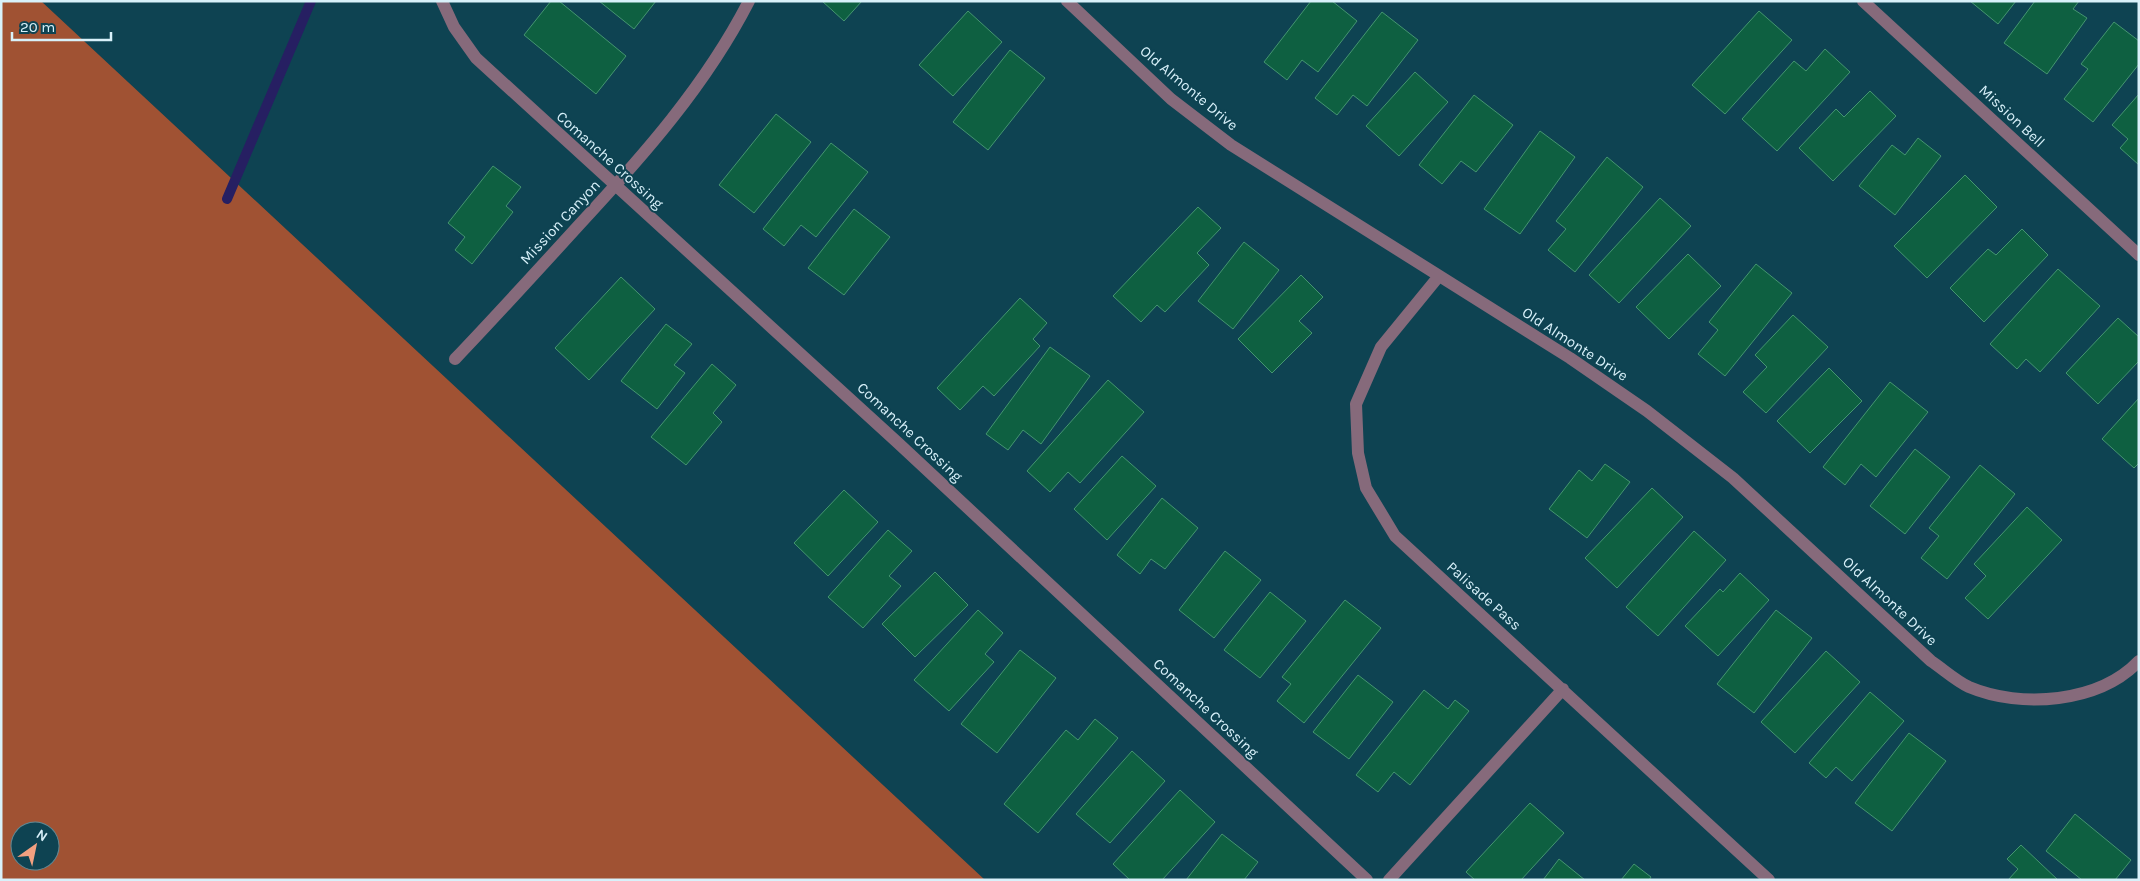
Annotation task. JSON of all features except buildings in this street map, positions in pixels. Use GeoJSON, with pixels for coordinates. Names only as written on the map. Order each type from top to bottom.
{"type":"FeatureCollection","features":[{"type":"Feature","properties":{"kind":"street","name":"Comanche Crossing"},"geometry":{"type":"LineString","coordinates":[[442,1],[454,27],[476,58],[615,187],[897,442],[1366,880]]}},
{"type":"Feature","properties":{"kind":"street","name":"Mission Canyon"},"geometry":{"type":"LineString","coordinates":[[455,359],[615,187],[671,121],[713,63],[749,1]]}},
{"type":"Feature","properties":{"kind":"street","name":"Old Almonte Drive"},"geometry":{"type":"LineString","coordinates":[[1067,1],[1171,99],[1231,145],[1570,358],[1655,417],[1733,478],[1931,661],[1968,686],[2005,698],[2060,697],[2101,688],[2139,661]]}},
{"type":"Feature","properties":{"kind":"street","name":"Mission Bell"},"geometry":{"type":"LineString","coordinates":[[1863,1],[2139,255]]}},
{"type":"Feature","properties":{"kind":"street","name":"Palisade Pass"},"geometry":{"type":"LineString","coordinates":[[1439,276],[1382,347],[1356,404],[1358,453],[1366,488],[1394,536],[1769,880]]}},
{"type":"Feature","properties":{"kind":"street"},"geometry":{"type":"LineString","coordinates":[[1389,880],[1563,689]]}},
{"type":"Feature","properties":{"kind":"shaded area"},"geometry":{"type":"Polygon","coordinates":[[[1,1],[41,1],[985,880],[1,880],[1,1]]]}},
{"type":"Feature","properties":{"kind":"waterway"},"geometry":{"type":"LineString","coordinates":[[227,199],[311,1]]}}]}
